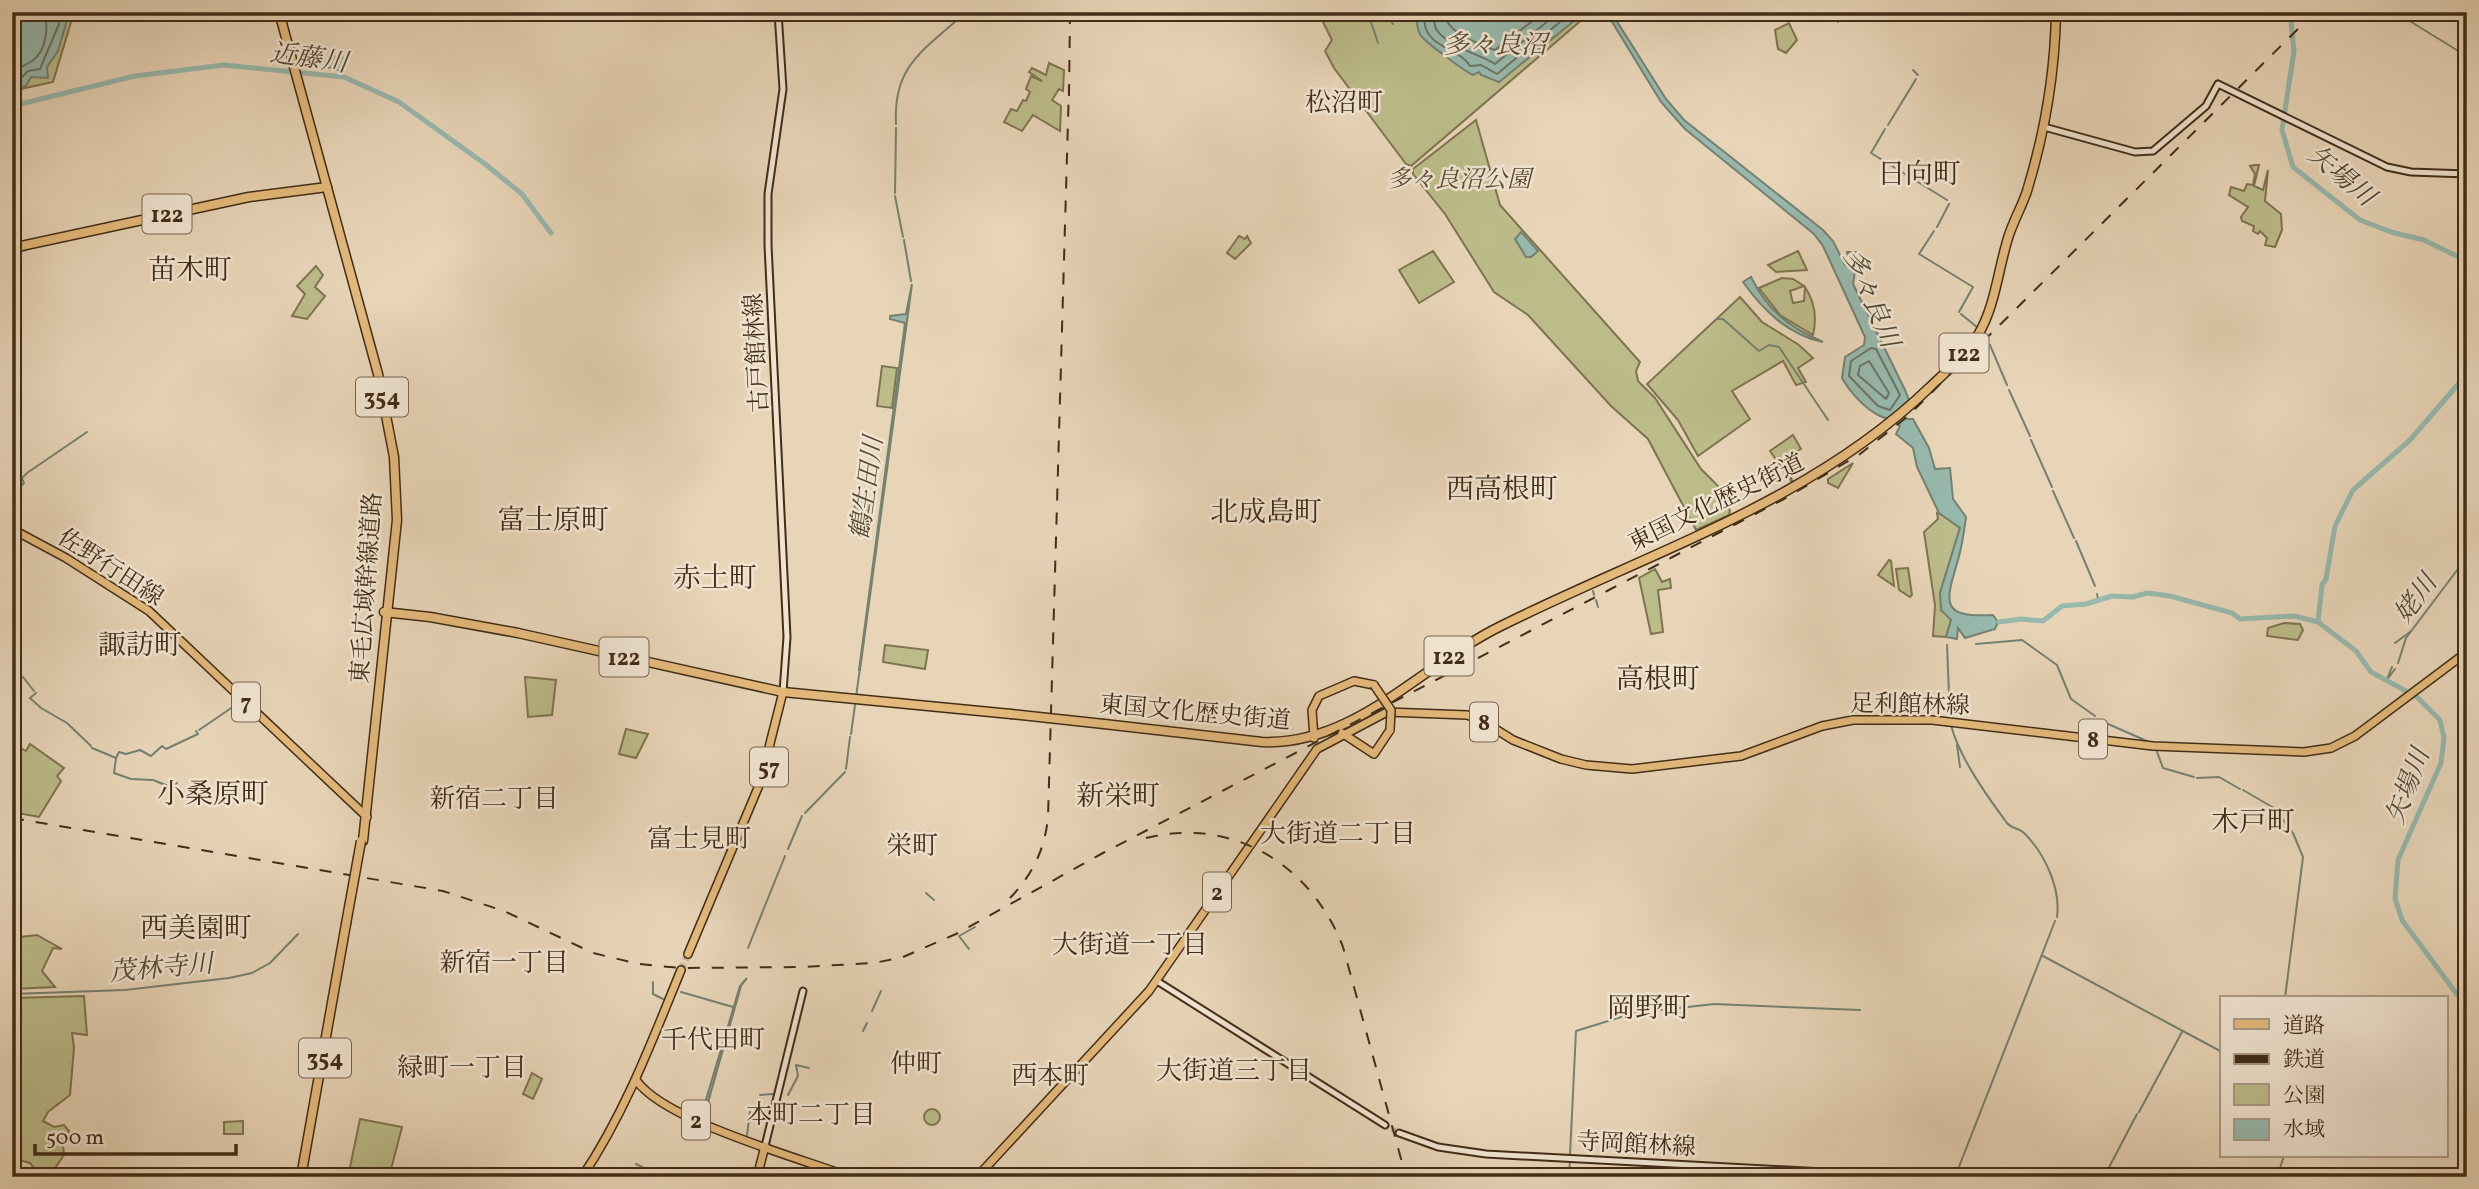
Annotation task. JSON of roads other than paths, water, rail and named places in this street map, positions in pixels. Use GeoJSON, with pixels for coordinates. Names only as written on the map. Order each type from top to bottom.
{"type":"FeatureCollection","features":[{"type":"Feature","properties":{"kind":"highway","name":"東毛広域幹線道路"},"geometry":{"type":"LineString","coordinates":[[276,12],[378,374],[394,457],[398,499],[366,816],[302,1177]]}},
{"type":"Feature","properties":{"kind":"highway","name":"東国文化歴史街道"},"geometry":{"type":"LineString","coordinates":[[386,612],[493,628],[783,692],[1262,742],[1314,738],[1379,705],[1458,649],[1491,631],[1820,474],[1894,421],[1964,354],[1986,320],[2044,127],[2053,81],[2056,12]]}},
{"type":"Feature","properties":{"kind":"highway","name":"122"},"geometry":{"type":"LineString","coordinates":[[12,246],[249,197],[324,187]]}},
{"type":"Feature","properties":{"kind":"main road","name":"古戸館林線"},"geometry":{"type":"LineString","coordinates":[[778,12],[783,89],[768,194],[768,245],[787,637],[783,692]]}},
{"type":"Feature","properties":{"kind":"main road"},"geometry":{"type":"LineString","coordinates":[[2044,127],[2138,152],[2155,151],[2208,103],[2218,84],[2387,167],[2411,172],[2467,174]]}},
{"type":"Feature","properties":{"kind":"main road","name":"佐野行田線"},"geometry":{"type":"LineString","coordinates":[[12,529],[66,558],[149,611],[366,816]]}},
{"type":"Feature","properties":{"kind":"main road","name":"足利館林線"},"geometry":{"type":"LineString","coordinates":[[1342,733],[1387,712],[1459,714],[1475,717],[1513,740],[1561,759],[1586,765],[1632,769],[1741,756],[1822,726],[1853,720],[1940,721],[2153,746],[2304,752],[2343,743],[2467,652]]}},
{"type":"Feature","properties":{"kind":"main road"},"geometry":{"type":"LineString","coordinates":[[1314,738],[1312,708],[1319,696],[1354,681],[1374,685],[1391,710],[1390,730],[1374,754],[1342,733]]}},
{"type":"Feature","properties":{"kind":"main road","name":"57"},"geometry":{"type":"LineString","coordinates":[[690,953],[760,783],[783,692]]}},
{"type":"Feature","properties":{"kind":"main road","name":"2"},"geometry":{"type":"LineString","coordinates":[[977,1177],[1157,981],[1310,758],[1322,744],[1342,733]]}},
{"type":"Feature","properties":{"kind":"main road"},"geometry":{"type":"LineString","coordinates":[[582,1177],[613,1128],[683,970]]}},
{"type":"Feature","properties":{"kind":"main road"},"geometry":{"type":"LineString","coordinates":[[1157,981],[1385,1125]]}},
{"type":"Feature","properties":{"kind":"main road"},"geometry":{"type":"LineString","coordinates":[[757,1177],[803,991]]}},
{"type":"Feature","properties":{"kind":"main road","name":"2"},"geometry":{"type":"LineString","coordinates":[[636,1080],[650,1096],[679,1114],[850,1177]]}},
{"type":"Feature","properties":{"kind":"main road","name":"寺岡館林線"},"geometry":{"type":"LineString","coordinates":[[1399,1133],[1438,1147],[1486,1154],[1917,1177]]}},
{"type":"Feature","properties":{"kind":"water"},"geometry":{"type":"Polygon","coordinates":[[[12,12],[51,12],[68,17],[58,51],[47,67],[48,78],[31,77],[26,86],[12,88],[12,12]]]}},
{"type":"Feature","properties":{"kind":"water","name":"多々良沼"},"geometry":{"type":"Polygon","coordinates":[[[1413,12],[1585,12],[1499,82],[1479,72],[1473,75],[1436,49],[1420,34],[1413,12]]]}},
{"type":"Feature","properties":{"kind":"water"},"geometry":{"type":"Polygon","coordinates":[[[1606,12],[1611,12],[1666,99],[1684,120],[1823,230],[1833,241],[1845,265],[1849,263],[1847,252],[1858,252],[1853,284],[1909,400],[1899,410],[1907,419],[1913,419],[1929,448],[1935,469],[1950,468],[1953,499],[1966,517],[1949,597],[1951,605],[1963,614],[1993,615],[1998,622],[1995,629],[1965,638],[1958,628],[1957,639],[1946,637],[1951,620],[1941,610],[1940,593],[1960,528],[1939,513],[1917,467],[1913,448],[1896,434],[1900,426],[1869,409],[1842,378],[1845,357],[1864,345],[1865,337],[1823,246],[1814,234],[1685,129],[1661,102],[1606,12]]]}},
{"type":"Feature","properties":{"kind":"water"},"geometry":{"type":"Polygon","coordinates":[[[339,55],[345,59],[342,71],[323,66],[324,62],[339,55]]]}},
{"type":"Feature","properties":{"kind":"water"},"geometry":{"type":"Polygon","coordinates":[[[1521,232],[1538,251],[1531,257],[1526,257],[1515,239],[1521,232]]]}},
{"type":"Feature","properties":{"kind":"water"},"geometry":{"type":"Polygon","coordinates":[[[1751,277],[1772,309],[1790,324],[1823,342],[1799,334],[1777,320],[1743,282],[1751,277]]]}},
{"type":"Feature","properties":{"kind":"water"},"geometry":{"type":"Polygon","coordinates":[[[912,284],[859,670],[905,323],[890,319],[890,316],[906,314],[912,284]]]}},
{"type":"Feature","properties":{"kind":"water"},"geometry":{"type":"Polygon","coordinates":[[[747,978],[741,986],[703,1120],[702,1113],[740,986],[747,978]]]}},
{"type":"Feature","properties":{"kind":"waterway","name":"鶴生田川"},"geometry":{"type":"LineString","coordinates":[[958,19],[966,12]]}},
{"type":"Feature","properties":{"kind":"waterway"},"geometry":{"type":"LineString","coordinates":[[1376,12],[1369,16],[1378,43]]}},
{"type":"Feature","properties":{"kind":"waterway"},"geometry":{"type":"LineString","coordinates":[[1384,12],[1393,24]]}},
{"type":"Feature","properties":{"kind":"waterway"},"geometry":{"type":"LineString","coordinates":[[1838,22],[1844,12]]}},
{"type":"Feature","properties":{"kind":"waterway","name":"矢場川"},"geometry":{"type":"LineString","coordinates":[[2290,12],[2294,51],[2282,130],[2293,167],[2360,220],[2391,232],[2424,240],[2467,261]]}},
{"type":"Feature","properties":{"kind":"waterway"},"geometry":{"type":"LineString","coordinates":[[2395,12],[2460,52]]}},
{"type":"Feature","properties":{"kind":"waterway","name":"鶴生田川"},"geometry":{"type":"LineString","coordinates":[[896,124],[896,105],[904,76],[920,53],[956,21]]}},
{"type":"Feature","properties":{"kind":"waterway","name":"近藤川"},"geometry":{"type":"LineString","coordinates":[[12,106],[135,76],[224,65],[344,77],[399,102],[485,164],[522,194],[551,233]]}},
{"type":"Feature","properties":{"kind":"waterway"},"geometry":{"type":"LineString","coordinates":[[1913,70],[1918,75]]}},
{"type":"Feature","properties":{"kind":"waterway"},"geometry":{"type":"LineString","coordinates":[[1888,125],[1916,79]]}},
{"type":"Feature","properties":{"kind":"waterway","name":"鶴生田川"},"geometry":{"type":"LineString","coordinates":[[895,193],[896,128]]}},
{"type":"Feature","properties":{"kind":"waterway"},"geometry":{"type":"LineString","coordinates":[[1885,129],[1871,153],[1947,200]]}},
{"type":"Feature","properties":{"kind":"waterway","name":"鶴生田川"},"geometry":{"type":"LineString","coordinates":[[895,196],[903,237]]}},
{"type":"Feature","properties":{"kind":"waterway"},"geometry":{"type":"LineString","coordinates":[[1937,227],[1949,204]]}},
{"type":"Feature","properties":{"kind":"waterway"},"geometry":{"type":"LineString","coordinates":[[1934,231],[1919,254],[1973,287],[1959,312]]}},
{"type":"Feature","properties":{"kind":"waterway","name":"鶴生田川"},"geometry":{"type":"LineString","coordinates":[[904,240],[911,281]]}},
{"type":"Feature","properties":{"kind":"waterway"},"geometry":{"type":"LineString","coordinates":[[12,253],[26,250]]}},
{"type":"Feature","properties":{"kind":"waterway"},"geometry":{"type":"LineString","coordinates":[[1961,314],[1978,328]]}},
{"type":"Feature","properties":{"kind":"waterway"},"geometry":{"type":"LineString","coordinates":[[1718,319],[1723,319],[1759,351],[1769,345],[1779,347],[1828,420]]}},
{"type":"Feature","properties":{"kind":"waterway"},"geometry":{"type":"LineString","coordinates":[[1990,345],[2007,385]]}},
{"type":"Feature","properties":{"kind":"waterway","name":"矢場川"},"geometry":{"type":"LineString","coordinates":[[2318,622],[2322,585],[2326,579],[2335,526],[2353,490],[2410,440],[2467,374]]}},
{"type":"Feature","properties":{"kind":"waterway"},"geometry":{"type":"LineString","coordinates":[[2009,390],[2030,436]]}},
{"type":"Feature","properties":{"kind":"waterway"},"geometry":{"type":"LineString","coordinates":[[12,496],[24,483],[22,478],[27,473],[87,432]]}},
{"type":"Feature","properties":{"kind":"waterway"},"geometry":{"type":"LineString","coordinates":[[2031,440],[2052,487]]}},
{"type":"Feature","properties":{"kind":"waterway"},"geometry":{"type":"LineString","coordinates":[[2053,491],[2074,538]]}},
{"type":"Feature","properties":{"kind":"waterway"},"geometry":{"type":"LineString","coordinates":[[2076,541],[2095,586]]}},
{"type":"Feature","properties":{"kind":"waterway","name":"姥川"},"geometry":{"type":"LineString","coordinates":[[2398,663],[2406,638],[2467,557]]}},
{"type":"Feature","properties":{"kind":"waterway"},"geometry":{"type":"LineString","coordinates":[[1593,591],[1594,595]]}},
{"type":"Feature","properties":{"kind":"waterway","name":"矢場川"},"geometry":{"type":"LineString","coordinates":[[1999,622],[2021,619],[2043,621],[2062,606],[2086,604],[2112,596],[2133,597],[2147,593],[2170,596],[2232,613],[2240,619],[2294,616],[2318,622],[2356,651],[2371,672],[2417,697],[2440,720],[2444,738],[2441,763],[2398,860],[2395,898],[2402,920],[2467,1008]]}},
{"type":"Feature","properties":{"kind":"waterway","name":"多々良川"},"geometry":{"type":"LineString","coordinates":[[2097,594],[2098,599]]}},
{"type":"Feature","properties":{"kind":"waterway"},"geometry":{"type":"LineString","coordinates":[[1596,600],[1598,607]]}},
{"type":"Feature","properties":{"kind":"waterway","name":"姥川"},"geometry":{"type":"LineString","coordinates":[[2395,643],[2410,632]]}},
{"type":"Feature","properties":{"kind":"waterway"},"geometry":{"type":"LineString","coordinates":[[1976,644],[2022,640],[2057,665],[2071,699],[2095,716]]}},
{"type":"Feature","properties":{"kind":"waterway"},"geometry":{"type":"LineString","coordinates":[[1947,645],[1950,720]]}},
{"type":"Feature","properties":{"kind":"waterway","name":"姥川"},"geometry":{"type":"LineString","coordinates":[[2388,677],[2392,667]]}},
{"type":"Feature","properties":{"kind":"waterway","name":"鶴生田川"},"geometry":{"type":"LineString","coordinates":[[856,697],[860,668]]}},
{"type":"Feature","properties":{"kind":"waterway","name":"姥川"},"geometry":{"type":"LineString","coordinates":[[2386,681],[2395,669]]}},
{"type":"Feature","properties":{"kind":"waterway"},"geometry":{"type":"LineString","coordinates":[[12,672],[15,681],[23,677],[34,691]]}},
{"type":"Feature","properties":{"kind":"waterway"},"geometry":{"type":"LineString","coordinates":[[36,693],[30,698],[41,708],[67,723],[91,746]]}},
{"type":"Feature","properties":{"kind":"waterway"},"geometry":{"type":"LineString","coordinates":[[199,730],[240,702]]}},
{"type":"Feature","properties":{"kind":"waterway","name":"鶴生田川"},"geometry":{"type":"LineString","coordinates":[[851,734],[855,705]]}},
{"type":"Feature","properties":{"kind":"waterway"},"geometry":{"type":"LineString","coordinates":[[2099,720],[2149,742]]}},
{"type":"Feature","properties":{"kind":"waterway"},"geometry":{"type":"LineString","coordinates":[[1951,725],[1967,763],[1991,801],[2007,823],[2023,832],[2039,851],[2054,884],[2057,917]]}},
{"type":"Feature","properties":{"kind":"waterway"},"geometry":{"type":"LineString","coordinates":[[116,758],[119,752],[126,754],[140,750],[151,756],[162,746],[166,749],[198,734],[196,731]]}},
{"type":"Feature","properties":{"kind":"waterway","name":"鶴生田川"},"geometry":{"type":"LineString","coordinates":[[846,769],[850,737]]}},
{"type":"Feature","properties":{"kind":"waterway"},"geometry":{"type":"LineString","coordinates":[[1957,745],[1960,767]]}},
{"type":"Feature","properties":{"kind":"waterway"},"geometry":{"type":"LineString","coordinates":[[92,748],[116,758],[114,773],[131,779],[152,780]]}},
{"type":"Feature","properties":{"kind":"waterway"},"geometry":{"type":"LineString","coordinates":[[2156,749],[2163,768],[2194,777]]}},
{"type":"Feature","properties":{"kind":"waterway","name":"鶴生田川"},"geometry":{"type":"LineString","coordinates":[[805,813],[845,772]]}},
{"type":"Feature","properties":{"kind":"waterway"},"geometry":{"type":"LineString","coordinates":[[2197,778],[2219,777],[2240,789]]}},
{"type":"Feature","properties":{"kind":"waterway"},"geometry":{"type":"LineString","coordinates":[[153,780],[173,788],[177,783]]}},
{"type":"Feature","properties":{"kind":"waterway"},"geometry":{"type":"LineString","coordinates":[[2243,790],[2274,808],[2293,833],[2303,857],[2285,996]]}},
{"type":"Feature","properties":{"kind":"waterway","name":"鶴生田川"},"geometry":{"type":"LineString","coordinates":[[788,849],[802,816]]}},
{"type":"Feature","properties":{"kind":"waterway","name":"鶴生田川"},"geometry":{"type":"LineString","coordinates":[[748,948],[785,856]]}},
{"type":"Feature","properties":{"kind":"waterway"},"geometry":{"type":"LineString","coordinates":[[926,893],[934,900]]}},
{"type":"Feature","properties":{"kind":"waterway"},"geometry":{"type":"LineString","coordinates":[[1955,1177],[2055,921]]}},
{"type":"Feature","properties":{"kind":"waterway"},"geometry":{"type":"LineString","coordinates":[[969,949],[959,936],[975,927]]}},
{"type":"Feature","properties":{"kind":"waterway","name":"茂林寺川"},"geometry":{"type":"LineString","coordinates":[[12,994],[125,990],[229,978],[252,973],[270,963],[298,934]]}},
{"type":"Feature","properties":{"kind":"waterway"},"geometry":{"type":"LineString","coordinates":[[2043,956],[2220,1051]]}},
{"type":"Feature","properties":{"kind":"waterway"},"geometry":{"type":"LineString","coordinates":[[653,982],[653,994],[663,999]]}},
{"type":"Feature","properties":{"kind":"waterway"},"geometry":{"type":"LineString","coordinates":[[872,1011],[881,991]]}},
{"type":"Feature","properties":{"kind":"waterway"},"geometry":{"type":"LineString","coordinates":[[681,992],[733,1007]]}},
{"type":"Feature","properties":{"kind":"waterway"},"geometry":{"type":"LineString","coordinates":[[1570,1155],[1576,1031],[1634,1013],[1714,1004],[1860,1010]]}},
{"type":"Feature","properties":{"kind":"waterway"},"geometry":{"type":"LineString","coordinates":[[863,1031],[867,1023]]}},
{"type":"Feature","properties":{"kind":"waterway"},"geometry":{"type":"LineString","coordinates":[[2139,1112],[2182,1032]]}},
{"type":"Feature","properties":{"kind":"waterway"},"geometry":{"type":"LineString","coordinates":[[788,1095],[798,1076],[796,1065],[809,1068]]}},
{"type":"Feature","properties":{"kind":"waterway"},"geometry":{"type":"LineString","coordinates":[[760,1095],[773,1094]]}},
{"type":"Feature","properties":{"kind":"waterway"},"geometry":{"type":"LineString","coordinates":[[747,1135],[750,1112]]}},
{"type":"Feature","properties":{"kind":"waterway"},"geometry":{"type":"LineString","coordinates":[[2104,1177],[2137,1114]]}},
{"type":"Feature","properties":{"kind":"waterway"},"geometry":{"type":"LineString","coordinates":[[2277,1177],[2283,1158]]}},
{"type":"Feature","properties":{"kind":"waterway"},"geometry":{"type":"LineString","coordinates":[[1569,1177],[1570,1161]]}},
{"type":"Feature","properties":{"kind":"waterway"},"geometry":{"type":"LineString","coordinates":[[636,1164],[654,1173],[652,1177]]}},
{"type":"Feature","properties":{"kind":"tunnel"},"geometry":{"type":"LineString","coordinates":[[681,970],[688,954]]}},
{"type":"Feature","properties":{"kind":"tunnel"},"geometry":{"type":"LineString","coordinates":[[1385,1125],[1399,1133]]}},
{"type":"Feature","properties":{"kind":"railway"},"geometry":{"type":"LineString","coordinates":[[1069,96],[1070,12]]}},
{"type":"Feature","properties":{"kind":"railway"},"geometry":{"type":"LineString","coordinates":[[12,818],[443,891],[504,911],[593,953],[639,964],[680,968],[801,967],[874,963],[903,957],[956,934],[1103,853],[1784,499],[1860,454],[1907,417],[2315,12]]}},
{"type":"Feature","properties":{"kind":"railway"},"geometry":{"type":"LineString","coordinates":[[1010,898],[1025,880],[1036,860],[1044,840],[1048,817],[1069,86]]}},
{"type":"Feature","properties":{"kind":"railway"},"geometry":{"type":"LineString","coordinates":[[1146,838],[1178,833],[1210,834],[1239,841],[1266,854],[1290,871],[1312,893],[1329,918],[1343,947],[1406,1177]]}},
{"type":"Feature","properties":{"kind":"district","name":"松沼町"},"geometry":{"type":"Point","coordinates":[1344,102]}},
{"type":"Feature","properties":{"kind":"district","name":"日向町"},"geometry":{"type":"Point","coordinates":[1919,173]}},
{"type":"Feature","properties":{"kind":"district","name":"苗木町"},"geometry":{"type":"Point","coordinates":[190,269]}},
{"type":"Feature","properties":{"kind":"district","name":"西高根町"},"geometry":{"type":"Point","coordinates":[1502,488]}},
{"type":"Feature","properties":{"kind":"district","name":"北成島町"},"geometry":{"type":"Point","coordinates":[1266,511]}},
{"type":"Feature","properties":{"kind":"district","name":"富士原町"},"geometry":{"type":"Point","coordinates":[553,519]}},
{"type":"Feature","properties":{"kind":"district","name":"赤土町"},"geometry":{"type":"Point","coordinates":[715,577]}},
{"type":"Feature","properties":{"kind":"district","name":"諏訪町"},"geometry":{"type":"Point","coordinates":[140,644]}},
{"type":"Feature","properties":{"kind":"district","name":"高根町"},"geometry":{"type":"Point","coordinates":[1658,678]}},
{"type":"Feature","properties":{"kind":"district","name":"小桑原町"},"geometry":{"type":"Point","coordinates":[213,793]}},
{"type":"Feature","properties":{"kind":"district","name":"新栄町"},"geometry":{"type":"Point","coordinates":[1118,795]}},
{"type":"Feature","properties":{"kind":"district","name":"新宿二丁目"},"geometry":{"type":"Point","coordinates":[494,798]}},
{"type":"Feature","properties":{"kind":"district","name":"木戸町"},"geometry":{"type":"Point","coordinates":[2253,821]}},
{"type":"Feature","properties":{"kind":"district","name":"大街道二丁目"},"geometry":{"type":"Point","coordinates":[1338,833]}},
{"type":"Feature","properties":{"kind":"district","name":"富士見町"},"geometry":{"type":"Point","coordinates":[699,838]}},
{"type":"Feature","properties":{"kind":"district","name":"栄町"},"geometry":{"type":"Point","coordinates":[912,845]}},
{"type":"Feature","properties":{"kind":"district","name":"西美園町"},"geometry":{"type":"Point","coordinates":[196,927]}},
{"type":"Feature","properties":{"kind":"district","name":"大街道一丁目"},"geometry":{"type":"Point","coordinates":[1130,944]}},
{"type":"Feature","properties":{"kind":"district","name":"新宿一丁目"},"geometry":{"type":"Point","coordinates":[504,962]}},
{"type":"Feature","properties":{"kind":"district","name":"岡野町"},"geometry":{"type":"Point","coordinates":[1649,1007]}},
{"type":"Feature","properties":{"kind":"district","name":"千代田町"},"geometry":{"type":"Point","coordinates":[713,1039]}},
{"type":"Feature","properties":{"kind":"district","name":"仲町"},"geometry":{"type":"Point","coordinates":[916,1063]}},
{"type":"Feature","properties":{"kind":"district","name":"緑町一丁目"},"geometry":{"type":"Point","coordinates":[462,1067]}},
{"type":"Feature","properties":{"kind":"district","name":"大街道三丁目"},"geometry":{"type":"Point","coordinates":[1234,1070]}},
{"type":"Feature","properties":{"kind":"district","name":"西本町"},"geometry":{"type":"Point","coordinates":[1050,1075]}},
{"type":"Feature","properties":{"kind":"district","name":"本町二丁目"},"geometry":{"type":"Point","coordinates":[811,1114]}},
{"type":"Feature","properties":{"kind":"park label","name":"多々良沼公園"},"geometry":{"type":"Point","coordinates":[1459,179]}}]}
